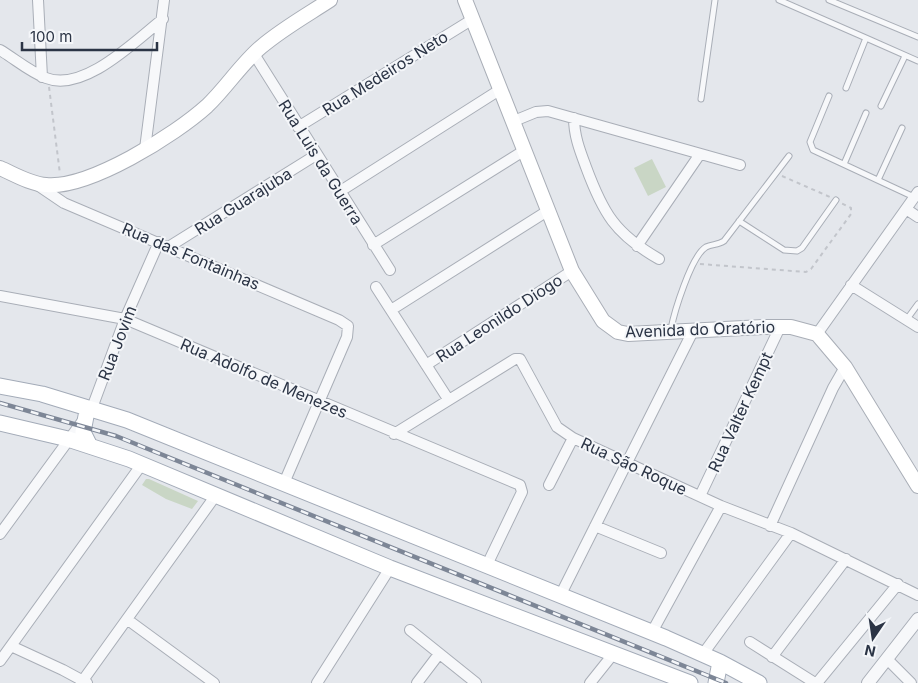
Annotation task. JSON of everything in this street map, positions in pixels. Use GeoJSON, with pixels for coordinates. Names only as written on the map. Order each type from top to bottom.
{"type":"FeatureCollection","features":[{"type":"Feature","properties":{"kind":"main road"},"geometry":{"type":"LineString","coordinates":[[0,168],[36,184],[74,184],[145,149],[185,124],[207,105],[254,54],[275,36],[330,0]]}},
{"type":"Feature","properties":{"kind":"main road","name":"Avenida do Oratório"},"geometry":{"type":"LineString","coordinates":[[465,0],[572,271],[603,321],[618,332],[628,334],[780,327],[792,327],[817,334]]}},
{"type":"Feature","properties":{"kind":"main road"},"geometry":{"type":"LineString","coordinates":[[817,334],[845,367],[918,486]]}},
{"type":"Feature","properties":{"kind":"main road"},"geometry":{"type":"LineString","coordinates":[[0,386],[42,394],[89,412],[127,420],[486,567],[652,632],[720,662],[759,683]]}},
{"type":"Feature","properties":{"kind":"main road"},"geometry":{"type":"LineString","coordinates":[[89,412],[83,432],[90,446]]}},
{"type":"Feature","properties":{"kind":"main road"},"geometry":{"type":"LineString","coordinates":[[1,425],[68,439],[142,464],[390,568],[683,682]]}},
{"type":"Feature","properties":{"kind":"main road"},"geometry":{"type":"LineString","coordinates":[[716,683],[720,662]]}},
{"type":"Feature","properties":{"kind":"street"},"geometry":{"type":"LineString","coordinates":[[38,0],[45,78]]}},
{"type":"Feature","properties":{"kind":"street"},"geometry":{"type":"LineString","coordinates":[[145,149],[164,0]]}},
{"type":"Feature","properties":{"kind":"street"},"geometry":{"type":"LineString","coordinates":[[0,50],[45,78],[65,80],[79,78],[100,68],[163,19]]}},
{"type":"Feature","properties":{"kind":"street","name":"Rua Medeiros Neto"},"geometry":{"type":"LineString","coordinates":[[298,128],[473,19]]}},
{"type":"Feature","properties":{"kind":"street","name":"Rua Luis da Guerra"},"geometry":{"type":"LineString","coordinates":[[254,54],[298,128],[390,270]]}},
{"type":"Feature","properties":{"kind":"street"},"geometry":{"type":"LineString","coordinates":[[339,192],[501,89]]}},
{"type":"Feature","properties":{"kind":"street"},"geometry":{"type":"LineString","coordinates":[[514,121],[541,110],[740,165]]}},
{"type":"Feature","properties":{"kind":"street"},"geometry":{"type":"LineString","coordinates":[[574,118],[576,141],[607,216],[637,246],[658,259]]}},
{"type":"Feature","properties":{"kind":"street"},"geometry":{"type":"LineString","coordinates":[[373,245],[525,150]]}},
{"type":"Feature","properties":{"kind":"street"},"geometry":{"type":"LineString","coordinates":[[637,246],[700,154]]}},
{"type":"Feature","properties":{"kind":"street","name":"Rua Guarajuba"},"geometry":{"type":"LineString","coordinates":[[170,246],[316,156]]}},
{"type":"Feature","properties":{"kind":"street","name":"Rua das Fontainhas"},"geometry":{"type":"LineString","coordinates":[[36,184],[64,203],[170,246],[339,320],[348,326],[347,337],[319,402]]}},
{"type":"Feature","properties":{"kind":"street"},"geometry":{"type":"LineString","coordinates":[[817,334],[916,194]]}},
{"type":"Feature","properties":{"kind":"street"},"geometry":{"type":"LineString","coordinates":[[906,209],[918,217]]}},
{"type":"Feature","properties":{"kind":"street"},"geometry":{"type":"LineString","coordinates":[[391,310],[549,210]]}},
{"type":"Feature","properties":{"kind":"street","name":"Rua Jovim"},"geometry":{"type":"LineString","coordinates":[[0,534],[89,412],[125,319],[159,242]]}},
{"type":"Feature","properties":{"kind":"street","name":"Rua Leonildo Diogo"},"geometry":{"type":"LineString","coordinates":[[426,364],[572,271]]}},
{"type":"Feature","properties":{"kind":"street"},"geometry":{"type":"LineString","coordinates":[[852,285],[918,327]]}},
{"type":"Feature","properties":{"kind":"street"},"geometry":{"type":"LineString","coordinates":[[376,287],[448,399]]}},
{"type":"Feature","properties":{"kind":"street","name":"Rua Adolfo de Menezes"},"geometry":{"type":"LineString","coordinates":[[0,296],[125,319],[394,434],[520,485],[522,492],[486,567]]}},
{"type":"Feature","properties":{"kind":"street","name":"Rua Valter Kempt"},"geometry":{"type":"LineString","coordinates":[[700,496],[780,327]]}},
{"type":"Feature","properties":{"kind":"street"},"geometry":{"type":"LineString","coordinates":[[560,596],[693,331]]}},
{"type":"Feature","properties":{"kind":"street","name":"Rua São Roque"},"geometry":{"type":"LineString","coordinates":[[394,434],[515,359],[520,359],[557,426],[573,438],[721,506],[791,533],[918,595]]}},
{"type":"Feature","properties":{"kind":"street"},"geometry":{"type":"LineString","coordinates":[[770,526],[832,388],[845,367]]}},
{"type":"Feature","properties":{"kind":"street"},"geometry":{"type":"LineString","coordinates":[[284,483],[319,402]]}},
{"type":"Feature","properties":{"kind":"street"},"geometry":{"type":"LineString","coordinates":[[549,485],[573,438]]}},
{"type":"Feature","properties":{"kind":"street"},"geometry":{"type":"LineString","coordinates":[[0,662],[142,464]]}},
{"type":"Feature","properties":{"kind":"street"},"geometry":{"type":"LineString","coordinates":[[11,646],[84,682],[216,495]]}},
{"type":"Feature","properties":{"kind":"street"},"geometry":{"type":"LineString","coordinates":[[652,632],[721,506]]}},
{"type":"Feature","properties":{"kind":"street"},"geometry":{"type":"LineString","coordinates":[[595,526],[661,553]]}},
{"type":"Feature","properties":{"kind":"street"},"geometry":{"type":"LineString","coordinates":[[703,654],[791,533]]}},
{"type":"Feature","properties":{"kind":"street"},"geometry":{"type":"LineString","coordinates":[[772,657],[846,559]]}},
{"type":"Feature","properties":{"kind":"street"},"geometry":{"type":"LineString","coordinates":[[316,683],[390,568]]}},
{"type":"Feature","properties":{"kind":"street"},"geometry":{"type":"LineString","coordinates":[[750,642],[816,683],[898,584]]}},
{"type":"Feature","properties":{"kind":"street"},"geometry":{"type":"LineString","coordinates":[[128,620],[214,683]]}},
{"type":"Feature","properties":{"kind":"street"},"geometry":{"type":"LineString","coordinates":[[868,683],[918,620]]}},
{"type":"Feature","properties":{"kind":"street"},"geometry":{"type":"LineString","coordinates":[[410,630],[476,683]]}},
{"type":"Feature","properties":{"kind":"street"},"geometry":{"type":"LineString","coordinates":[[417,683],[439,654]]}},
{"type":"Feature","properties":{"kind":"street"},"geometry":{"type":"LineString","coordinates":[[590,683],[614,654]]}},
{"type":"Feature","properties":{"kind":"street"},"geometry":{"type":"LineString","coordinates":[[887,659],[911,683]]}},
{"type":"Feature","properties":{"kind":"lane"},"geometry":{"type":"LineString","coordinates":[[702,99],[715,0]]}},
{"type":"Feature","properties":{"kind":"lane"},"geometry":{"type":"LineString","coordinates":[[779,0],[918,62]]}},
{"type":"Feature","properties":{"kind":"lane"},"geometry":{"type":"LineString","coordinates":[[829,0],[918,37]]}},
{"type":"Feature","properties":{"kind":"lane"},"geometry":{"type":"LineString","coordinates":[[846,88],[866,38]]}},
{"type":"Feature","properties":{"kind":"lane"},"geometry":{"type":"LineString","coordinates":[[882,106],[905,56]]}},
{"type":"Feature","properties":{"kind":"lane"},"geometry":{"type":"LineString","coordinates":[[828,96],[810,142],[810,147],[878,180],[916,194]]}},
{"type":"Feature","properties":{"kind":"lane"},"geometry":{"type":"LineString","coordinates":[[844,164],[866,113]]}},
{"type":"Feature","properties":{"kind":"lane"},"geometry":{"type":"LineString","coordinates":[[878,180],[902,128]]}},
{"type":"Feature","properties":{"kind":"lane"},"geometry":{"type":"LineString","coordinates":[[670,332],[676,306],[695,264],[705,248],[719,245],[724,241],[789,156]]}},
{"type":"Feature","properties":{"kind":"lane"},"geometry":{"type":"LineString","coordinates":[[739,221],[784,250],[797,252],[802,248],[836,200]]}},
{"type":"Feature","properties":{"kind":"lane"},"geometry":{"type":"LineString","coordinates":[[907,319],[918,304]]}},
{"type":"Feature","properties":{"kind":"path"},"geometry":{"type":"LineString","coordinates":[[45,78],[61,185]]}},
{"type":"Feature","properties":{"kind":"path"},"geometry":{"type":"LineString","coordinates":[[695,264],[806,272],[811,269],[851,214],[851,208],[776,173]]}},
{"type":"Feature","properties":{"kind":"green space"},"geometry":{"type":"Polygon","coordinates":[[[652,159],[666,187],[648,196],[634,168],[652,159]]]}},
{"type":"Feature","properties":{"kind":"green space"},"geometry":{"type":"Polygon","coordinates":[[[146,479],[198,501],[192,509],[166,499],[142,485],[146,479]]]}},
{"type":"Feature","properties":{"kind":"railway"},"geometry":{"type":"LineString","coordinates":[[0,403],[116,436],[726,683]]}}]}
